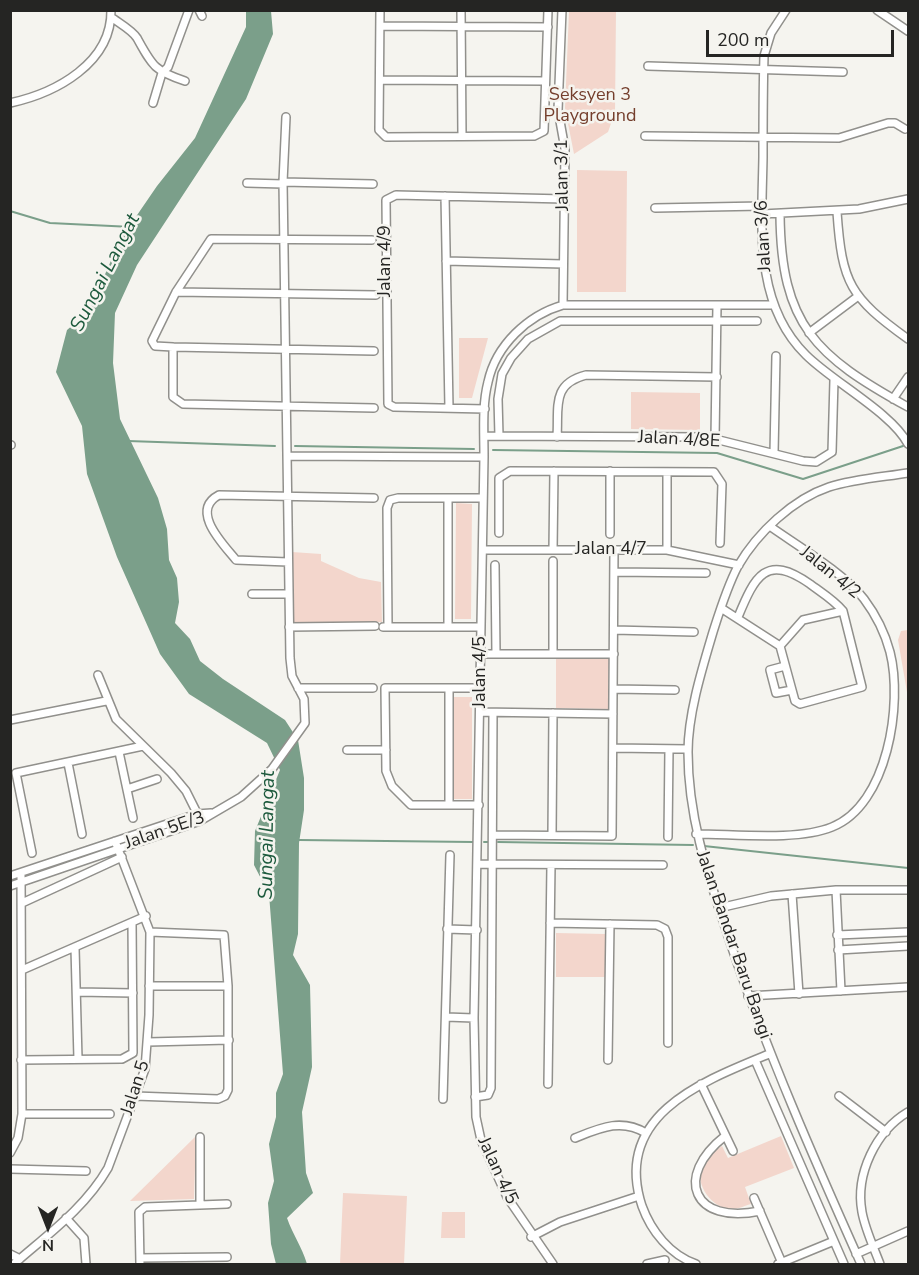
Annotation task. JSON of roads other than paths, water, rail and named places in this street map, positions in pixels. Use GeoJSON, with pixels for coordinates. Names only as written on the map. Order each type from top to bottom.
{"type":"FeatureCollection","features":[{"type":"Feature","properties":{"kind":"street"},"geometry":{"type":"LineString","coordinates":[[153,103],[162,74],[168,67],[189,10]]}},
{"type":"Feature","properties":{"kind":"street"},"geometry":{"type":"LineString","coordinates":[[380,10],[379,130],[386,137],[540,134],[546,127],[548,10]]}},
{"type":"Feature","properties":{"kind":"street"},"geometry":{"type":"LineString","coordinates":[[461,10],[462,136]]}},
{"type":"Feature","properties":{"kind":"street","name":"Jalan 3/1"},"geometry":{"type":"LineString","coordinates":[[562,10],[558,110],[565,149],[563,305]]}},
{"type":"Feature","properties":{"kind":"street"},"geometry":{"type":"LineString","coordinates":[[877,10],[909,31]]}},
{"type":"Feature","properties":{"kind":"street","name":"Jalan 3/6"},"geometry":{"type":"LineString","coordinates":[[784,11],[767,44],[764,69],[762,210],[764,266],[774,305],[791,337],[804,354],[834,380],[893,424],[909,444]]}},
{"type":"Feature","properties":{"kind":"street"},"geometry":{"type":"LineString","coordinates":[[111,14],[136,36],[149,60],[162,74],[185,81]]}},
{"type":"Feature","properties":{"kind":"street"},"geometry":{"type":"LineString","coordinates":[[10,103],[35,96],[85,68],[107,42],[111,14]]}},
{"type":"Feature","properties":{"kind":"street"},"geometry":{"type":"LineString","coordinates":[[380,26],[548,27]]}},
{"type":"Feature","properties":{"kind":"street"},"geometry":{"type":"LineString","coordinates":[[648,66],[843,72]]}},
{"type":"Feature","properties":{"kind":"street"},"geometry":{"type":"LineString","coordinates":[[380,80],[545,81]]}},
{"type":"Feature","properties":{"kind":"street"},"geometry":{"type":"LineString","coordinates":[[216,813],[260,782],[302,730],[306,714],[291,672],[289,627],[283,183],[286,117]]}},
{"type":"Feature","properties":{"kind":"street"},"geometry":{"type":"LineString","coordinates":[[645,136],[839,138],[891,123],[905,129]]}},
{"type":"Feature","properties":{"kind":"street"},"geometry":{"type":"LineString","coordinates":[[247,183],[373,184]]}},
{"type":"Feature","properties":{"kind":"street","name":"Jalan 4/9"},"geometry":{"type":"LineString","coordinates":[[485,409],[394,407],[388,404],[386,394],[386,200],[396,195],[564,199]]}},
{"type":"Feature","properties":{"kind":"street"},"geometry":{"type":"LineString","coordinates":[[445,196],[449,408]]}},
{"type":"Feature","properties":{"kind":"street"},"geometry":{"type":"LineString","coordinates":[[655,208],[762,210],[780,214],[837,212],[909,199]]}},
{"type":"Feature","properties":{"kind":"street"},"geometry":{"type":"LineString","coordinates":[[837,212],[842,262],[846,277],[857,297],[884,322],[909,339]]}},
{"type":"Feature","properties":{"kind":"street"},"geometry":{"type":"LineString","coordinates":[[780,214],[780,246],[788,293],[808,333],[828,356],[846,370],[909,407]]}},
{"type":"Feature","properties":{"kind":"street"},"geometry":{"type":"LineString","coordinates":[[372,240],[211,239],[176,292],[152,343],[155,346],[173,347],[374,351]]}},
{"type":"Feature","properties":{"kind":"street"},"geometry":{"type":"LineString","coordinates":[[446,261],[563,264]]}},
{"type":"Feature","properties":{"kind":"street"},"geometry":{"type":"LineString","coordinates":[[176,292],[376,296]]}},
{"type":"Feature","properties":{"kind":"street"},"geometry":{"type":"LineString","coordinates":[[808,333],[857,297]]}},
{"type":"Feature","properties":{"kind":"street","name":"Jalan 4/5"},"geometry":{"type":"LineString","coordinates":[[553,1264],[531,1237],[507,1197],[488,1157],[476,1117],[474,1018],[484,436],[485,409],[491,371],[507,343],[534,318],[563,305],[774,305]]}},
{"type":"Feature","properties":{"kind":"street"},"geometry":{"type":"LineString","coordinates":[[715,439],[717,305]]}},
{"type":"Feature","properties":{"kind":"street"},"geometry":{"type":"LineString","coordinates":[[499,436],[498,399],[502,374],[518,349],[542,330],[560,321],[757,321]]}},
{"type":"Feature","properties":{"kind":"street"},"geometry":{"type":"LineString","coordinates":[[173,347],[173,397],[177,402],[374,408]]}},
{"type":"Feature","properties":{"kind":"street"},"geometry":{"type":"LineString","coordinates":[[774,453],[776,356]]}},
{"type":"Feature","properties":{"kind":"street"},"geometry":{"type":"LineString","coordinates":[[557,437],[562,387],[572,379],[586,375],[717,377]]}},
{"type":"Feature","properties":{"kind":"street"},"geometry":{"type":"LineString","coordinates":[[894,399],[909,377]]}},
{"type":"Feature","properties":{"kind":"street","name":"Jalan 4/8E"},"geometry":{"type":"LineString","coordinates":[[484,436],[715,439],[810,462],[829,456],[832,448],[834,380]]}},
{"type":"Feature","properties":{"kind":"street"},"geometry":{"type":"LineString","coordinates":[[287,459],[484,457]]}},
{"type":"Feature","properties":{"kind":"street"},"geometry":{"type":"LineString","coordinates":[[499,533],[499,478],[510,471],[714,472],[722,484],[720,543]]}},
{"type":"Feature","properties":{"kind":"street"},"geometry":{"type":"LineString","coordinates":[[553,550],[554,471]]}},
{"type":"Feature","properties":{"kind":"street"},"geometry":{"type":"LineString","coordinates":[[610,471],[610,534]]}},
{"type":"Feature","properties":{"kind":"street"},"geometry":{"type":"LineString","coordinates":[[667,472],[667,550]]}},
{"type":"Feature","properties":{"kind":"street","name":"Jalan Bandar Baru Bangi"},"geometry":{"type":"LineString","coordinates":[[861,1264],[770,1054],[718,908],[696,834],[688,749],[698,692],[721,608],[739,565],[771,526],[797,503],[832,486],[909,473]]}},
{"type":"Feature","properties":{"kind":"street"},"geometry":{"type":"LineString","coordinates":[[288,562],[236,560],[209,527],[209,507],[214,498],[219,495],[374,498]]}},
{"type":"Feature","properties":{"kind":"street"},"geometry":{"type":"LineString","coordinates":[[382,627],[387,508],[390,500],[398,498],[483,498]]}},
{"type":"Feature","properties":{"kind":"street"},"geometry":{"type":"LineString","coordinates":[[448,498],[448,627]]}},
{"type":"Feature","properties":{"kind":"street","name":"Jalan 4/2"},"geometry":{"type":"LineString","coordinates":[[696,834],[804,834],[836,826],[861,803],[883,766],[891,731],[895,689],[891,654],[884,631],[864,598],[771,526]]}},
{"type":"Feature","properties":{"kind":"street","name":"Jalan 4/7"},"geometry":{"type":"LineString","coordinates":[[483,550],[667,550],[739,565]]}},
{"type":"Feature","properties":{"kind":"street"},"geometry":{"type":"LineString","coordinates":[[493,835],[612,836],[614,550]]}},
{"type":"Feature","properties":{"kind":"street"},"geometry":{"type":"LineString","coordinates":[[553,561],[553,653]]}},
{"type":"Feature","properties":{"kind":"street"},"geometry":{"type":"LineString","coordinates":[[495,565],[496,654]]}},
{"type":"Feature","properties":{"kind":"street"},"geometry":{"type":"LineString","coordinates":[[721,608],[780,646],[795,701],[800,704],[862,687],[843,611],[836,602],[794,573],[775,568],[761,574],[752,586],[738,617]]}},
{"type":"Feature","properties":{"kind":"street"},"geometry":{"type":"LineString","coordinates":[[614,572],[706,573]]}},
{"type":"Feature","properties":{"kind":"street"},"geometry":{"type":"LineString","coordinates":[[252,594],[289,594]]}},
{"type":"Feature","properties":{"kind":"street"},"geometry":{"type":"LineString","coordinates":[[780,646],[803,620],[843,611]]}},
{"type":"Feature","properties":{"kind":"street"},"geometry":{"type":"LineString","coordinates":[[289,627],[481,627]]}},
{"type":"Feature","properties":{"kind":"street"},"geometry":{"type":"LineString","coordinates":[[614,630],[694,632]]}},
{"type":"Feature","properties":{"kind":"street"},"geometry":{"type":"LineString","coordinates":[[481,654],[614,654]]}},
{"type":"Feature","properties":{"kind":"street"},"geometry":{"type":"LineString","coordinates":[[785,666],[770,670],[776,693],[792,690]]}},
{"type":"Feature","properties":{"kind":"street"},"geometry":{"type":"LineString","coordinates":[[98,675],[106,701],[116,719],[171,773],[193,804],[199,817]]}},
{"type":"Feature","properties":{"kind":"street"},"geometry":{"type":"LineString","coordinates":[[298,688],[373,688]]}},
{"type":"Feature","properties":{"kind":"street"},"geometry":{"type":"LineString","coordinates":[[479,805],[411,805],[388,778],[385,688],[481,688]]}},
{"type":"Feature","properties":{"kind":"street"},"geometry":{"type":"LineString","coordinates":[[449,688],[449,805]]}},
{"type":"Feature","properties":{"kind":"street"},"geometry":{"type":"LineString","coordinates":[[614,689],[675,690]]}},
{"type":"Feature","properties":{"kind":"street"},"geometry":{"type":"LineString","coordinates":[[10,720],[106,701]]}},
{"type":"Feature","properties":{"kind":"street"},"geometry":{"type":"LineString","coordinates":[[480,712],[613,714]]}},
{"type":"Feature","properties":{"kind":"street"},"geometry":{"type":"LineString","coordinates":[[475,1097],[488,1095],[491,1088],[493,712]]}},
{"type":"Feature","properties":{"kind":"street"},"geometry":{"type":"LineString","coordinates":[[552,835],[553,713]]}},
{"type":"Feature","properties":{"kind":"street"},"geometry":{"type":"LineString","coordinates":[[32,853],[16,773],[143,746]]}},
{"type":"Feature","properties":{"kind":"street"},"geometry":{"type":"LineString","coordinates":[[613,748],[688,749]]}},
{"type":"Feature","properties":{"kind":"street"},"geometry":{"type":"LineString","coordinates":[[668,837],[669,749]]}},
{"type":"Feature","properties":{"kind":"street"},"geometry":{"type":"LineString","coordinates":[[347,750],[386,750]]}},
{"type":"Feature","properties":{"kind":"street","name":"Jalan 5E/3"},"geometry":{"type":"LineString","coordinates":[[120,752],[133,818]]}},
{"type":"Feature","properties":{"kind":"street"},"geometry":{"type":"LineString","coordinates":[[68,763],[82,834]]}},
{"type":"Feature","properties":{"kind":"street"},"geometry":{"type":"LineString","coordinates":[[127,789],[157,779]]}},
{"type":"Feature","properties":{"kind":"street"},"geometry":{"type":"LineString","coordinates":[[193,804],[207,814]]}},
{"type":"Feature","properties":{"kind":"street"},"geometry":{"type":"LineString","coordinates":[[185,818],[193,804]]}},
{"type":"Feature","properties":{"kind":"street","name":"Jalan 5E/3"},"geometry":{"type":"LineString","coordinates":[[10,876],[216,813]]}},
{"type":"Feature","properties":{"kind":"street","name":"Jalan 5E/3"},"geometry":{"type":"LineString","coordinates":[[10,886],[185,818],[216,813]]}},
{"type":"Feature","properties":{"kind":"street","name":"Jalan 5"},"geometry":{"type":"LineString","coordinates":[[14,1264],[66,1218],[99,1183],[108,1168],[145,1069],[148,1042],[150,932],[146,916],[116,844]]}},
{"type":"Feature","properties":{"kind":"street"},"geometry":{"type":"LineString","coordinates":[[443,1098],[450,855]]}},
{"type":"Feature","properties":{"kind":"street"},"geometry":{"type":"LineString","coordinates":[[22,903],[122,857]]}},
{"type":"Feature","properties":{"kind":"street"},"geometry":{"type":"LineString","coordinates":[[478,864],[663,865]]}},
{"type":"Feature","properties":{"kind":"street"},"geometry":{"type":"LineString","coordinates":[[548,1084],[551,865]]}},
{"type":"Feature","properties":{"kind":"street"},"geometry":{"type":"LineString","coordinates":[[10,1153],[18,1138],[22,1114],[21,874]]}},
{"type":"Feature","properties":{"kind":"street"},"geometry":{"type":"LineString","coordinates":[[718,908],[792,894],[836,890],[909,890]]}},
{"type":"Feature","properties":{"kind":"street"},"geometry":{"type":"LineString","coordinates":[[836,890],[841,991]]}},
{"type":"Feature","properties":{"kind":"street"},"geometry":{"type":"LineString","coordinates":[[792,894],[799,994]]}},
{"type":"Feature","properties":{"kind":"street"},"geometry":{"type":"LineString","coordinates":[[22,970],[146,916]]}},
{"type":"Feature","properties":{"kind":"street"},"geometry":{"type":"LineString","coordinates":[[21,1060],[122,1059],[133,1053],[132,922]]}},
{"type":"Feature","properties":{"kind":"street"},"geometry":{"type":"LineString","coordinates":[[550,922],[657,925],[665,929],[668,937],[668,1043]]}},
{"type":"Feature","properties":{"kind":"street"},"geometry":{"type":"LineString","coordinates":[[608,1060],[610,924]]}},
{"type":"Feature","properties":{"kind":"street"},"geometry":{"type":"LineString","coordinates":[[447,929],[477,930]]}},
{"type":"Feature","properties":{"kind":"street"},"geometry":{"type":"LineString","coordinates":[[135,1095],[225,1096],[228,1090],[228,986],[224,935],[150,932]]}},
{"type":"Feature","properties":{"kind":"street"},"geometry":{"type":"LineString","coordinates":[[837,935],[909,932]]}},
{"type":"Feature","properties":{"kind":"street"},"geometry":{"type":"LineString","coordinates":[[838,950],[909,946]]}},
{"type":"Feature","properties":{"kind":"street"},"geometry":{"type":"LineString","coordinates":[[75,948],[78,992],[78,1059]]}},
{"type":"Feature","properties":{"kind":"street"},"geometry":{"type":"LineString","coordinates":[[149,986],[228,986]]}},
{"type":"Feature","properties":{"kind":"street"},"geometry":{"type":"LineString","coordinates":[[748,996],[909,987]]}},
{"type":"Feature","properties":{"kind":"street"},"geometry":{"type":"LineString","coordinates":[[78,992],[133,993]]}},
{"type":"Feature","properties":{"kind":"street"},"geometry":{"type":"LineString","coordinates":[[446,1017],[474,1018]]}},
{"type":"Feature","properties":{"kind":"street"},"geometry":{"type":"LineString","coordinates":[[148,1042],[229,1041]]}},
{"type":"Feature","properties":{"kind":"street"},"geometry":{"type":"LineString","coordinates":[[696,1264],[670,1251],[647,1218],[639,1196],[639,1159],[646,1133],[663,1109],[701,1084],[770,1054]]}},
{"type":"Feature","properties":{"kind":"street"},"geometry":{"type":"LineString","coordinates":[[755,1060],[844,1264]]}},
{"type":"Feature","properties":{"kind":"street"},"geometry":{"type":"LineString","coordinates":[[701,1084],[733,1151]]}},
{"type":"Feature","properties":{"kind":"street"},"geometry":{"type":"LineString","coordinates":[[839,1096],[886,1132]]}},
{"type":"Feature","properties":{"kind":"street"},"geometry":{"type":"LineString","coordinates":[[880,1264],[862,1213],[860,1192],[867,1162],[886,1132],[909,1112]]}},
{"type":"Feature","properties":{"kind":"street"},"geometry":{"type":"LineString","coordinates":[[22,1114],[110,1114]]}},
{"type":"Feature","properties":{"kind":"street"},"geometry":{"type":"LineString","coordinates":[[574,1138],[617,1124],[634,1126],[646,1133]]}},
{"type":"Feature","properties":{"kind":"street"},"geometry":{"type":"LineString","coordinates":[[725,1136],[709,1149],[698,1163],[696,1181],[699,1191],[708,1207],[721,1214],[760,1211]]}},
{"type":"Feature","properties":{"kind":"street"},"geometry":{"type":"LineString","coordinates":[[200,1137],[200,1205]]}},
{"type":"Feature","properties":{"kind":"street"},"geometry":{"type":"LineString","coordinates":[[10,1169],[86,1171]]}},
{"type":"Feature","properties":{"kind":"street"},"geometry":{"type":"LineString","coordinates":[[531,1237],[560,1222],[639,1196]]}},
{"type":"Feature","properties":{"kind":"street"},"geometry":{"type":"LineString","coordinates":[[754,1198],[780,1264],[834,1241]]}},
{"type":"Feature","properties":{"kind":"street"},"geometry":{"type":"LineString","coordinates":[[227,1204],[145,1207],[139,1212],[140,1261],[227,1257]]}},
{"type":"Feature","properties":{"kind":"street"},"geometry":{"type":"LineString","coordinates":[[66,1218],[84,1238],[86,1264]]}},
{"type":"Feature","properties":{"kind":"street"},"geometry":{"type":"LineString","coordinates":[[856,1254],[909,1231]]}},
{"type":"Feature","properties":{"kind":"street"},"geometry":{"type":"LineString","coordinates":[[647,1264],[664,1262],[670,1251]]}},
{"type":"Feature","properties":{"kind":"street"},"geometry":{"type":"LineString","coordinates":[[10,1254],[20,1259]]}},
{"type":"Feature","properties":{"kind":"water","name":"Sungai Langat"},"geometry":{"type":"Polygon","coordinates":[[[246,11],[271,11],[273,34],[246,99],[137,265],[115,313],[113,363],[120,419],[158,498],[167,529],[169,560],[177,578],[179,602],[175,623],[190,639],[200,661],[285,720],[298,740],[304,778],[304,810],[299,843],[298,934],[293,955],[310,985],[312,1067],[302,1112],[306,1173],[313,1193],[287,1218],[307,1264],[276,1264],[271,1244],[268,1203],[274,1181],[269,1144],[276,1117],[276,1093],[283,1074],[269,894],[254,865],[255,831],[280,770],[267,743],[189,694],[160,654],[117,557],[87,474],[82,426],[56,372],[67,330],[89,311],[120,240],[157,186],[195,138],[246,27],[246,11]]]}},
{"type":"Feature","properties":{"kind":"waterway","name":"Sungai Langat"},"geometry":{"type":"LineString","coordinates":[[10,211],[50,223],[132,227]]}},
{"type":"Feature","properties":{"kind":"waterway"},"geometry":{"type":"LineString","coordinates":[[128,441],[275,446]]}},
{"type":"Feature","properties":{"kind":"waterway"},"geometry":{"type":"LineString","coordinates":[[295,446],[474,449]]}},
{"type":"Feature","properties":{"kind":"waterway"},"geometry":{"type":"LineString","coordinates":[[493,450],[717,453],[803,479],[903,446]]}},
{"type":"Feature","properties":{"kind":"waterway"},"geometry":{"type":"LineString","coordinates":[[299,840],[473,842]]}},
{"type":"Feature","properties":{"kind":"waterway"},"geometry":{"type":"LineString","coordinates":[[498,842],[693,845]]}},
{"type":"Feature","properties":{"kind":"waterway"},"geometry":{"type":"LineString","coordinates":[[704,846],[908,868]]}},
{"type":"Feature","properties":{"kind":"park label","name":"Seksyen 3 Playground"},"geometry":{"type":"Point","coordinates":[590,106]}}]}
